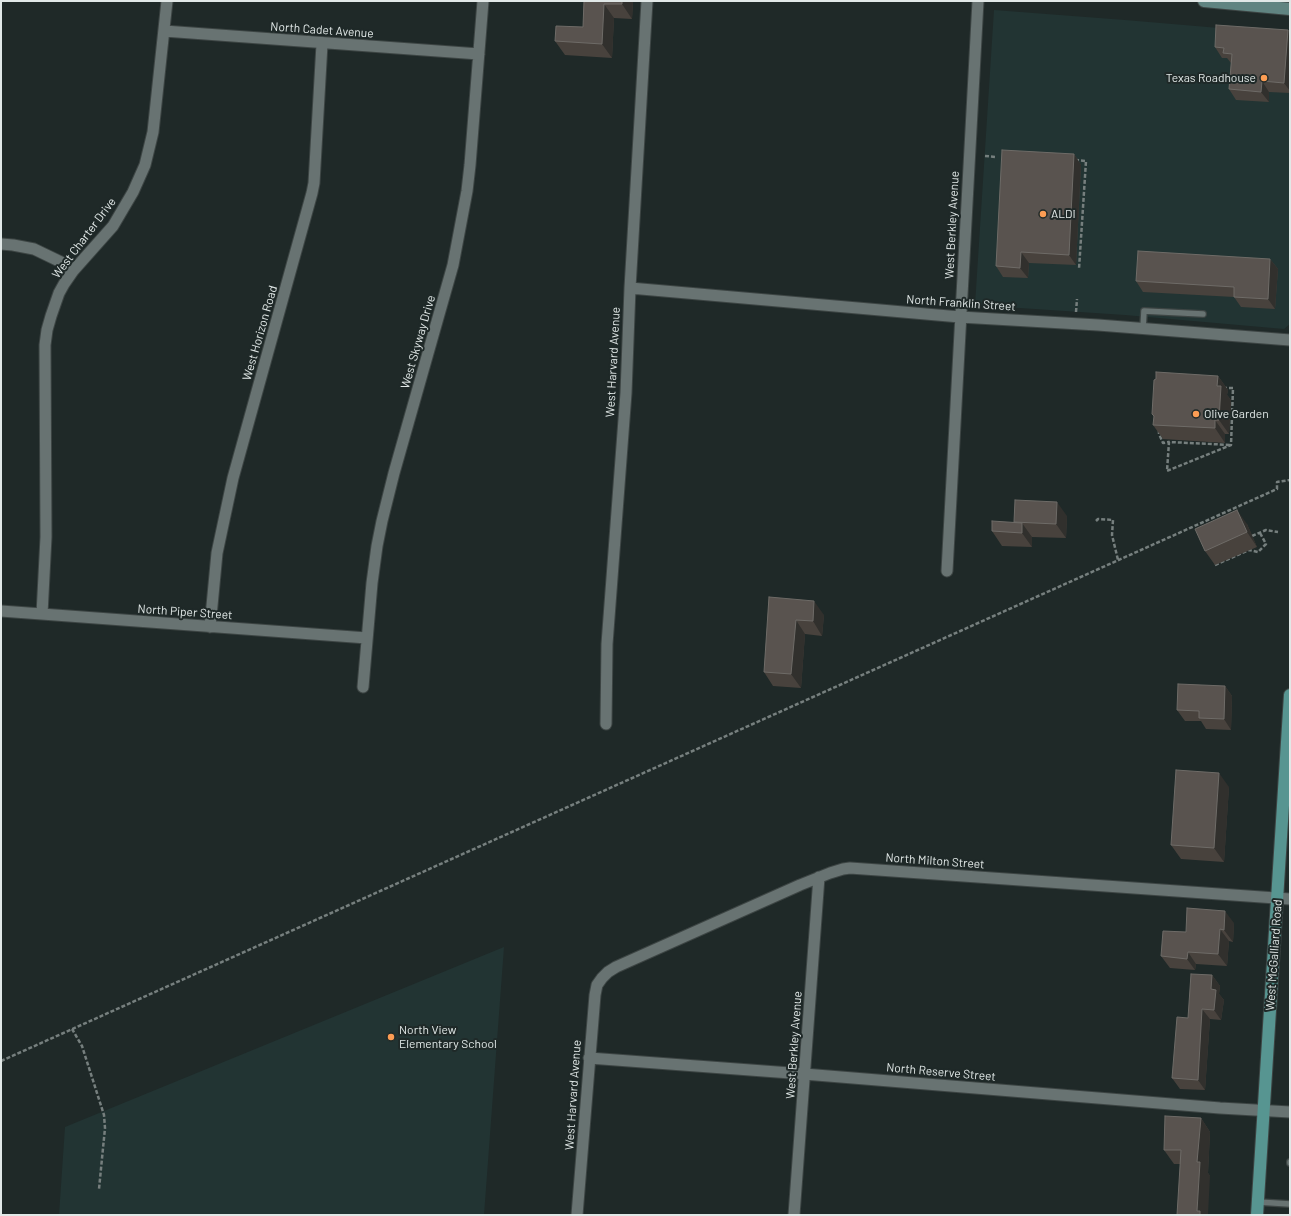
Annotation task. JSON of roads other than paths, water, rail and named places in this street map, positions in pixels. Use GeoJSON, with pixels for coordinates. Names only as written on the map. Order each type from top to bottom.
{"type":"FeatureCollection","features":[{"type":"Feature","properties":{"kind":"main road"},"geometry":{"type":"LineString","coordinates":[[1204,1],[1290,9]]}},
{"type":"Feature","properties":{"kind":"main road","name":"West McGalliard Road"},"geometry":{"type":"LineString","coordinates":[[1257,1215],[1290,695]]}},
{"type":"Feature","properties":{"kind":"street","name":"West Charter Drive"},"geometry":{"type":"LineString","coordinates":[[42,614],[46,537],[45,346],[49,323],[59,293],[73,271],[113,226],[133,192],[145,165],[153,132],[167,1]]}},
{"type":"Feature","properties":{"kind":"street","name":"West Skyway Drive"},"geometry":{"type":"LineString","coordinates":[[363,687],[372,583],[382,521],[453,265],[469,178],[483,1]]}},
{"type":"Feature","properties":{"kind":"street","name":"West Harvard Avenue"},"geometry":{"type":"LineString","coordinates":[[606,724],[607,644],[626,393],[630,288],[647,1]]}},
{"type":"Feature","properties":{"kind":"street","name":"West Berkley Avenue"},"geometry":{"type":"LineString","coordinates":[[947,571],[978,1]]}},
{"type":"Feature","properties":{"kind":"street","name":"North Cadet Avenue"},"geometry":{"type":"LineString","coordinates":[[164,31],[322,44],[479,54]]}},
{"type":"Feature","properties":{"kind":"street","name":"West Horizon Road"},"geometry":{"type":"LineString","coordinates":[[210,627],[217,553],[233,478],[314,183],[322,44]]}},
{"type":"Feature","properties":{"kind":"street"},"geometry":{"type":"LineString","coordinates":[[1,244],[34,249],[61,262],[73,271]]}},
{"type":"Feature","properties":{"kind":"street","name":"North Franklin Street"},"geometry":{"type":"LineString","coordinates":[[630,288],[960,317],[1143,328],[1290,340]]}},
{"type":"Feature","properties":{"kind":"street","name":"North Piper Street"},"geometry":{"type":"LineString","coordinates":[[1,611],[367,638]]}},
{"type":"Feature","properties":{"kind":"street","name":"North Milton Street"},"geometry":{"type":"LineString","coordinates":[[602,978],[616,967],[819,877],[850,868],[1290,899]]}},
{"type":"Feature","properties":{"kind":"street","name":"West Berkley Avenue"},"geometry":{"type":"LineString","coordinates":[[794,1215],[819,877]]}},
{"type":"Feature","properties":{"kind":"street","name":"West Harvard Avenue"},"geometry":{"type":"LineString","coordinates":[[577,1215],[595,995],[597,985],[602,978]]}},
{"type":"Feature","properties":{"kind":"street","name":"North Reserve Street"},"geometry":{"type":"LineString","coordinates":[[589,1058],[1220,1108],[1290,1112]]}},
{"type":"Feature","properties":{"kind":"lane"},"geometry":{"type":"LineString","coordinates":[[1143,328],[1144,311],[1203,314]]}},
{"type":"Feature","properties":{"kind":"lane"},"geometry":{"type":"LineString","coordinates":[[1258,1202],[1290,1204]]}},
{"type":"Feature","properties":{"kind":"place","name":"Texas Roadhouse"},"geometry":{"type":"Point","coordinates":[1264,78]}},
{"type":"Feature","properties":{"kind":"place","name":"ALDI"},"geometry":{"type":"Point","coordinates":[1043,214]}},
{"type":"Feature","properties":{"kind":"place","name":"Olive Garden"},"geometry":{"type":"Point","coordinates":[1196,414]}},
{"type":"Feature","properties":{"kind":"place","name":"North View Elementary School"},"geometry":{"type":"Point","coordinates":[391,1037]}}]}
